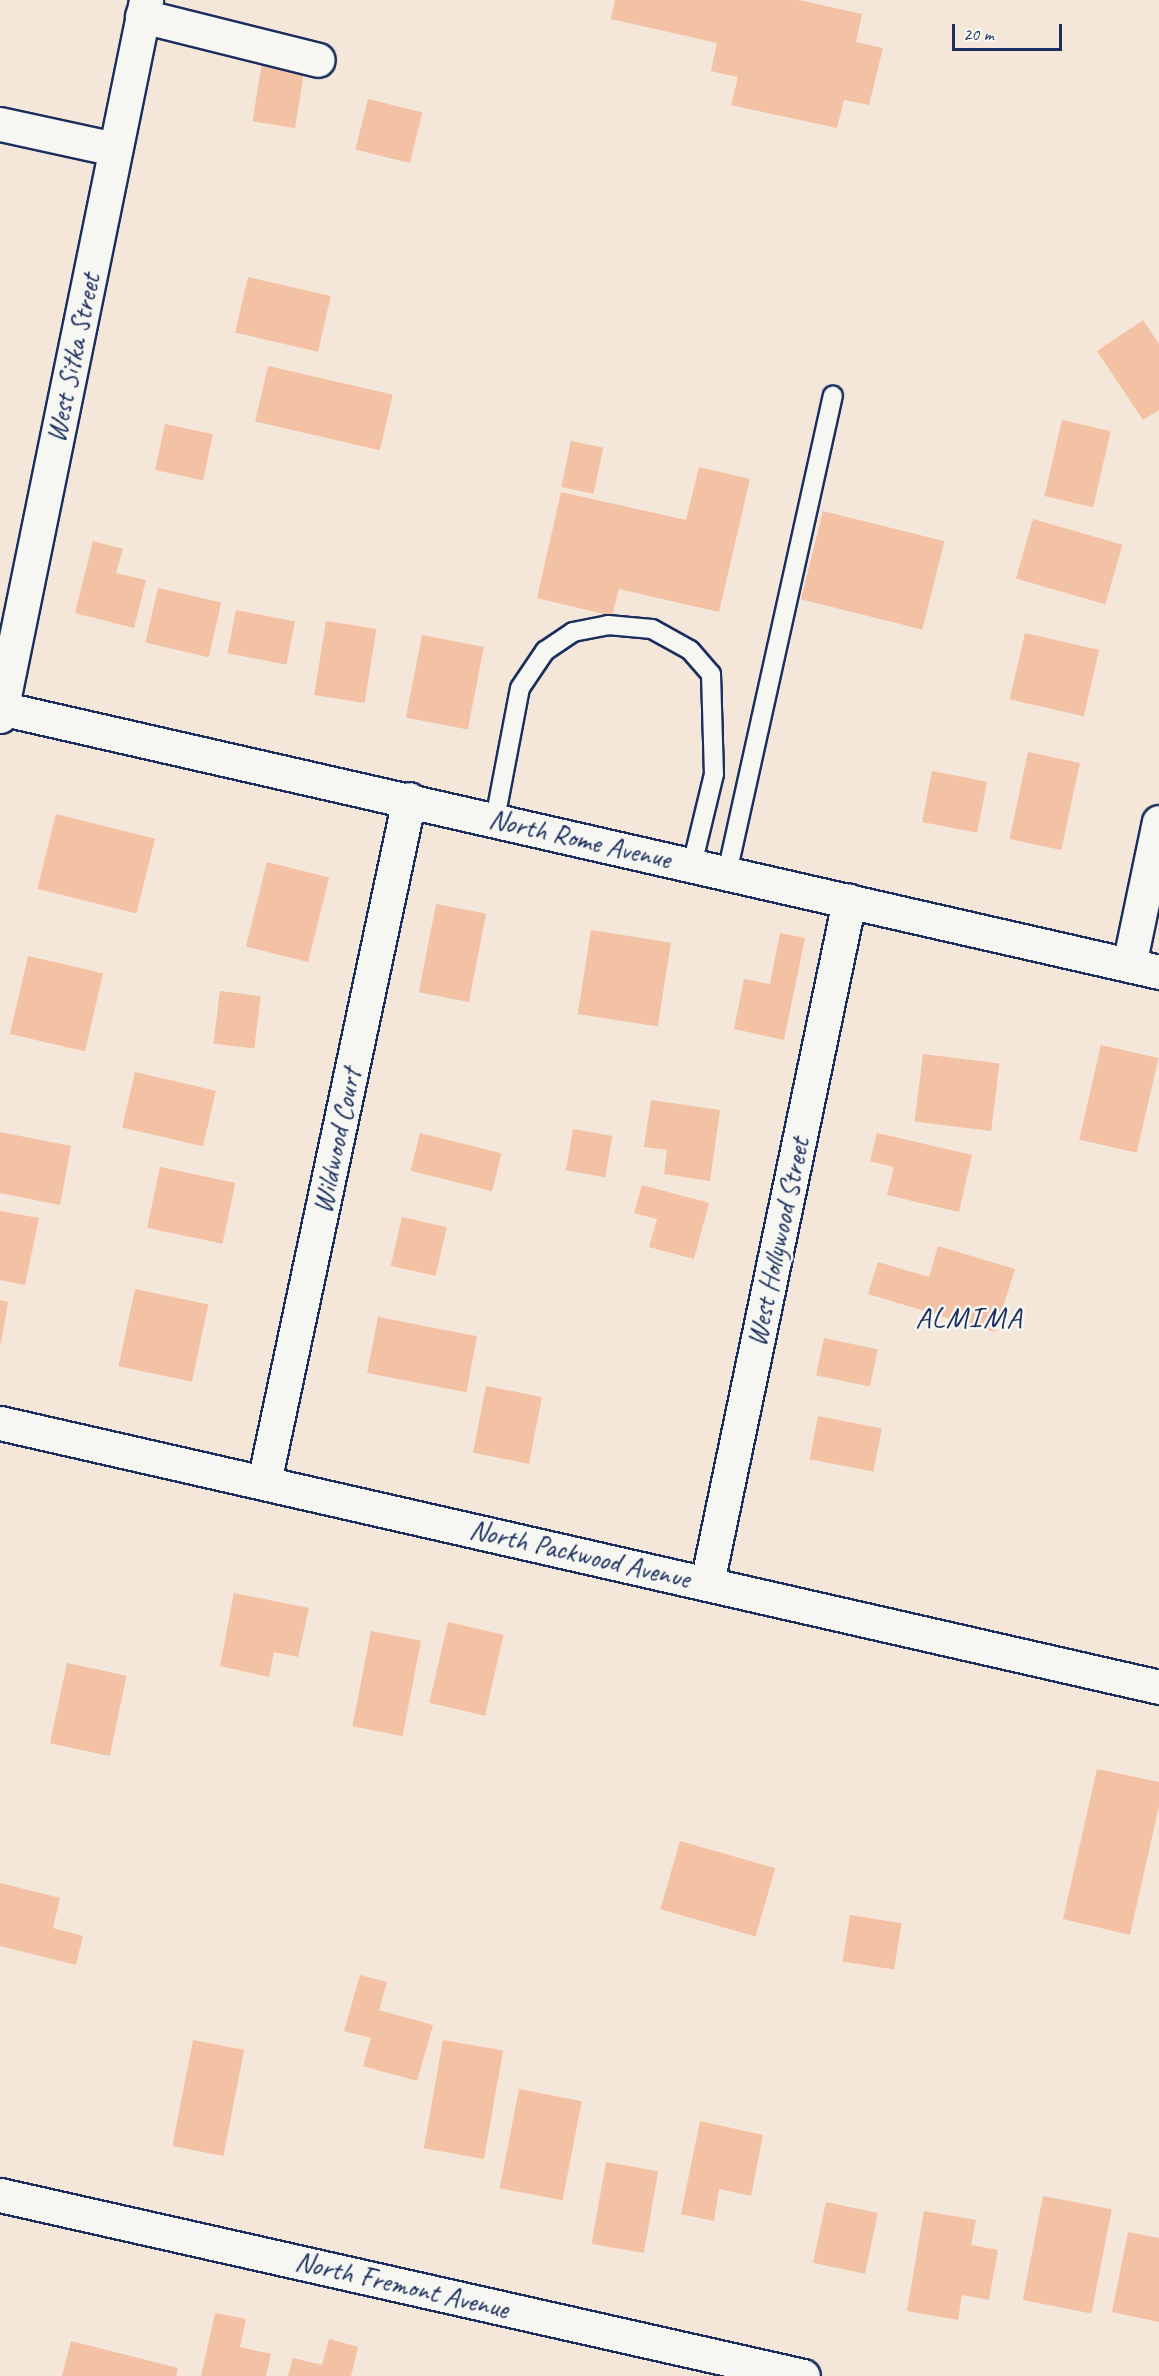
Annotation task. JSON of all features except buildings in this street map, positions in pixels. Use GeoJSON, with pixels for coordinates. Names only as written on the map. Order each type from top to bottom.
{"type":"FeatureCollection","features":[{"type":"Feature","properties":{"kind":"street"},"geometry":{"type":"LineString","coordinates":[[144,8],[318,60]]}},
{"type":"Feature","properties":{"kind":"street","name":"West Sitka Street"},"geometry":{"type":"LineString","coordinates":[[0,711],[144,8]]}},
{"type":"Feature","properties":{"kind":"street"},"geometry":{"type":"LineString","coordinates":[[0,124],[116,149]]}},
{"type":"Feature","properties":{"kind":"street","name":"North Rome Avenue"},"geometry":{"type":"LineString","coordinates":[[0,711],[410,799],[1144,969]]}},
{"type":"Feature","properties":{"kind":"street","name":"Wildwood Court"},"geometry":{"type":"LineString","coordinates":[[264,1482],[410,799]]}},
{"type":"Feature","properties":{"kind":"street"},"geometry":{"type":"LineString","coordinates":[[1144,969],[1159,822]]}},
{"type":"Feature","properties":{"kind":"street","name":"West Hollywood Street"},"geometry":{"type":"LineString","coordinates":[[707,1583],[849,901]]}},
{"type":"Feature","properties":{"kind":"street","name":"North Packwood Avenue"},"geometry":{"type":"LineString","coordinates":[[0,1423],[1159,1687]]}},
{"type":"Feature","properties":{"kind":"street","name":"North Fremont Avenue"},"geometry":{"type":"LineString","coordinates":[[0,2195],[803,2376]]}},
{"type":"Feature","properties":{"kind":"lane"},"geometry":{"type":"LineString","coordinates":[[727,873],[833,396]]}},
{"type":"Feature","properties":{"kind":"lane"},"geometry":{"type":"LineString","coordinates":[[495,819],[520,688],[545,651],[573,632],[609,625],[652,629],[690,650],[711,674],[714,774],[692,865]]}},
{"type":"Feature","properties":{"kind":"district","name":"ALMIMA"},"geometry":{"type":"Point","coordinates":[969,1317]}}]}
